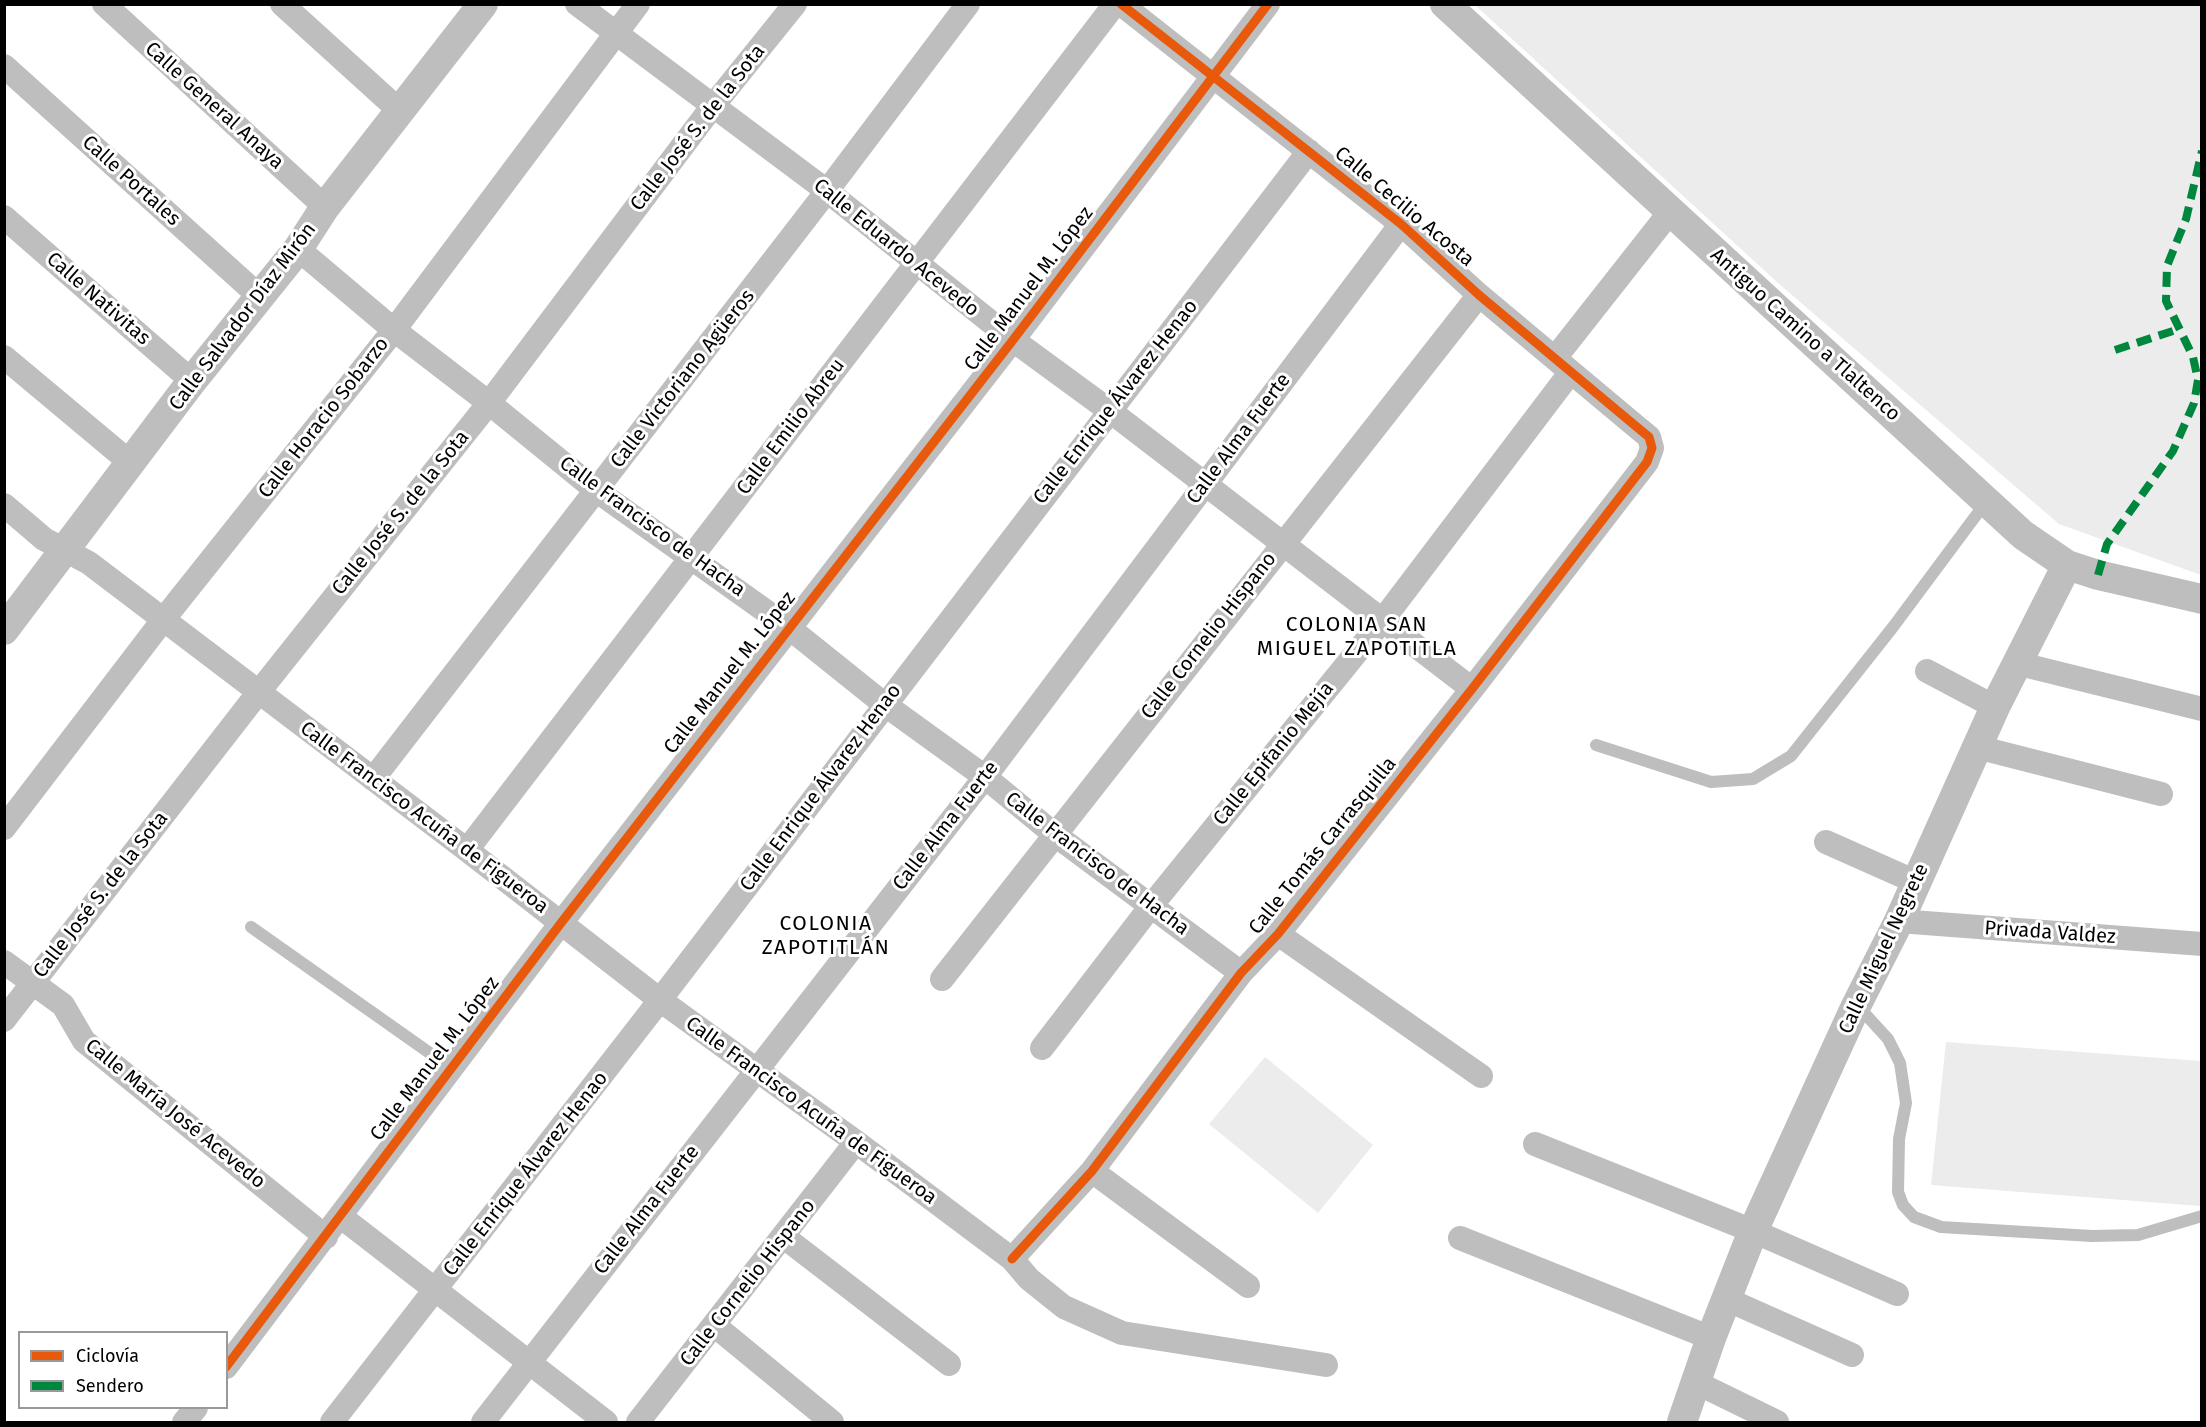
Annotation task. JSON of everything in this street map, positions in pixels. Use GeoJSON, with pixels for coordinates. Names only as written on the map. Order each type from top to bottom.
{"type":"FeatureCollection","features":[{"type":"Feature","properties":{"kind":"street","name":"Calle General Anaya"},"geometry":{"type":"LineString","coordinates":[[104,4],[325,207]]}},
{"type":"Feature","properties":{"kind":"street"},"geometry":{"type":"LineString","coordinates":[[282,4],[400,112]]}},
{"type":"Feature","properties":{"kind":"street","name":"Calle Eduardo Acevedo"},"geometry":{"type":"LineString","coordinates":[[577,4],[615,35],[827,191],[1013,340],[1110,411],[1281,545],[1472,689]]}},
{"type":"Feature","properties":{"kind":"street","name":"Calle Horacio Sobarzo"},"geometry":{"type":"LineString","coordinates":[[4,828],[163,621],[394,330],[638,4]]}},
{"type":"Feature","properties":{"kind":"street","name":"Calle José S. de la Sota"},"geometry":{"type":"LineString","coordinates":[[4,1020],[258,693],[489,403],[712,107],[795,4]]}},
{"type":"Feature","properties":{"kind":"street","name":"Calle Victoriano Agüeros"},"geometry":{"type":"LineString","coordinates":[[373,779],[597,491],[968,4]]}},
{"type":"Feature","properties":{"kind":"street","name":"Calle Emilio Abreu"},"geometry":{"type":"LineString","coordinates":[[467,850],[1115,4]]}},
{"type":"Feature","properties":{"kind":"street","name":"Calle Cecilio Acosta"},"geometry":{"type":"LineString","coordinates":[[1120,4],[1401,224],[1479,295],[1644,432],[1649,437],[1652,448]]}},
{"type":"Feature","properties":{"kind":"street","name":"Calle Manuel M. López"},"geometry":{"type":"LineString","coordinates":[[228,1364],[561,923],[788,627],[1013,340],[1268,4]]}},
{"type":"Feature","properties":{"kind":"street","name":"Antiguo Camino a Tlaltenco"},"geometry":{"type":"LineString","coordinates":[[1445,4],[2023,536],[2067,565],[2098,575],[2202,600]]}},
{"type":"Feature","properties":{"kind":"street","name":"Calle Salvador Díaz Mirón"},"geometry":{"type":"LineString","coordinates":[[4,630],[258,295],[298,249],[325,207],[400,112],[473,8]]}},
{"type":"Feature","properties":{"kind":"street","name":"Calle Portales"},"geometry":{"type":"LineString","coordinates":[[4,66],[258,295]]}},
{"type":"Feature","properties":{"kind":"street","name":"Calle Enrique Álvarez Henao"},"geometry":{"type":"LineString","coordinates":[[332,1422],[660,1000],[884,704],[1309,151]]}},
{"type":"Feature","properties":{"kind":"street","name":"Calle Epifanio Mejía"},"geometry":{"type":"LineString","coordinates":[[1042,1048],[1151,906],[1382,621],[1670,212]]}},
{"type":"Feature","properties":{"kind":"street","name":"Calle Nativitas"},"geometry":{"type":"LineString","coordinates":[[4,217],[192,381]]}},
{"type":"Feature","properties":{"kind":"street","name":"Calle Alma Fuerte"},"geometry":{"type":"LineString","coordinates":[[483,1422],[985,777],[1401,224]]}},
{"type":"Feature","properties":{"kind":"street","name":"Calle Francisco de Hacha"},"geometry":{"type":"LineString","coordinates":[[298,249],[394,330],[489,403],[597,491],[692,556],[788,627],[884,704],[985,777],[1054,834],[1241,974]]}},
{"type":"Feature","properties":{"kind":"street","name":"Calle Cornelio Hispano"},"geometry":{"type":"LineString","coordinates":[[942,979],[1479,295]]}},
{"type":"Feature","properties":{"kind":"street"},"geometry":{"type":"LineString","coordinates":[[4,357],[132,464]]}},
{"type":"Feature","properties":{"kind":"street","name":"Calle Tomás Carrasquilla"},"geometry":{"type":"LineString","coordinates":[[1012,1259],[1092,1171],[1241,974],[1278,934],[1472,689],[1647,462],[1652,448]]}},
{"type":"Feature","properties":{"kind":"street","name":"Calle Francisco Acuña de Figueroa"},"geometry":{"type":"LineString","coordinates":[[4,505],[44,539],[89,563],[467,850],[660,1000],[1012,1259],[1029,1279],[1064,1307],[1122,1333],[1326,1365]]}},
{"type":"Feature","properties":{"kind":"street","name":"Calle Miguel Negrete"},"geometry":{"type":"LineString","coordinates":[[1682,1422],[1711,1338],[1753,1231],[1855,1008],[1899,921],[1995,706],[2067,565]]}},
{"type":"Feature","properties":{"kind":"street"},"geometry":{"type":"LineString","coordinates":[[2016,663],[2202,709]]}},
{"type":"Feature","properties":{"kind":"street"},"geometry":{"type":"LineString","coordinates":[[1927,671],[1995,706]]}},
{"type":"Feature","properties":{"kind":"street"},"geometry":{"type":"LineString","coordinates":[[1977,747],[2161,794]]}},
{"type":"Feature","properties":{"kind":"street"},"geometry":{"type":"LineString","coordinates":[[1826,842],[1916,882]]}},
{"type":"Feature","properties":{"kind":"street","name":"Privada Valdez"},"geometry":{"type":"LineString","coordinates":[[1899,921],[2202,944]]}},
{"type":"Feature","properties":{"kind":"street"},"geometry":{"type":"LineString","coordinates":[[1278,934],[1481,1076]]}},
{"type":"Feature","properties":{"kind":"street","name":"Calle María José Acevedo"},"geometry":{"type":"LineString","coordinates":[[4,962],[63,1005],[84,1041],[326,1237]]}},
{"type":"Feature","properties":{"kind":"street","name":"Calle Cornelio Hispano"},"geometry":{"type":"LineString","coordinates":[[638,1422],[856,1142]]}},
{"type":"Feature","properties":{"kind":"street"},"geometry":{"type":"LineString","coordinates":[[1535,1144],[1753,1231],[1897,1294]]}},
{"type":"Feature","properties":{"kind":"street"},"geometry":{"type":"LineString","coordinates":[[1092,1171],[1248,1287]]}},
{"type":"Feature","properties":{"kind":"street"},"geometry":{"type":"LineString","coordinates":[[340,1216],[606,1422]]}},
{"type":"Feature","properties":{"kind":"street"},"geometry":{"type":"LineString","coordinates":[[784,1237],[949,1364]]}},
{"type":"Feature","properties":{"kind":"street"},"geometry":{"type":"LineString","coordinates":[[1460,1238],[1711,1338]]}},
{"type":"Feature","properties":{"kind":"street"},"geometry":{"type":"LineString","coordinates":[[1726,1299],[1852,1355]]}},
{"type":"Feature","properties":{"kind":"street"},"geometry":{"type":"LineString","coordinates":[[714,1325],[832,1422]]}},
{"type":"Feature","properties":{"kind":"street"},"geometry":{"type":"LineString","coordinates":[[1695,1382],[1777,1422]]}},
{"type":"Feature","properties":{"kind":"street"},"geometry":{"type":"LineString","coordinates":[[184,1422],[194,1409]]}},
{"type":"Feature","properties":{"kind":"lane"},"geometry":{"type":"LineString","coordinates":[[1596,745],[1711,782],[1753,779],[1791,756],[1893,627],[1986,502]]}},
{"type":"Feature","properties":{"kind":"lane"},"geometry":{"type":"LineString","coordinates":[[251,927],[451,1068]]}},
{"type":"Feature","properties":{"kind":"lane"},"geometry":{"type":"LineString","coordinates":[[1855,1008],[1867,1016],[1888,1039],[1900,1063],[1906,1103],[1899,1139],[1898,1192],[1903,1205],[1914,1217],[1941,1227],[2092,1236],[2138,1235],[2202,1216]]}},
{"type":"Feature","properties":{"kind":"shaded area"},"geometry":{"type":"Polygon","coordinates":[[[1475,5],[2201,5],[2201,575],[2059,524],[1778,283],[1475,5]]]}},
{"type":"Feature","properties":{"kind":"shaded area"},"geometry":{"type":"Polygon","coordinates":[[[1946,1042],[2201,1061],[2200,1206],[1931,1185],[1946,1042]]]}},
{"type":"Feature","properties":{"kind":"shaded area"},"geometry":{"type":"Polygon","coordinates":[[[1265,1057],[1373,1145],[1318,1213],[1209,1124],[1265,1057]]]}},
{"type":"Feature","properties":{"kind":"marked path"},"geometry":{"type":"LineString","coordinates":[[2098,575],[2107,544],[2173,451],[2194,403],[2198,380],[2193,357],[2166,301],[2167,266],[2186,219],[2202,151]]}},
{"type":"Feature","properties":{"kind":"marked path"},"geometry":{"type":"LineString","coordinates":[[2115,350],[2179,329]]}},
{"type":"Feature","properties":{"kind":"cycle path"},"geometry":{"type":"LineString","coordinates":[[1012,1259],[1092,1171],[1241,973],[1278,934],[1472,689],[1647,462],[1652,448],[1649,437],[1479,295],[1401,224],[1121,4]]}},
{"type":"Feature","properties":{"kind":"cycle path"},"geometry":{"type":"LineString","coordinates":[[228,1364],[561,923],[1013,340],[1268,4]]}},
{"type":"Feature","properties":{"kind":"district","name":"COLONIA SAN MIGUEL ZAPOTITLA"},"geometry":{"type":"Point","coordinates":[1357,637]}},
{"type":"Feature","properties":{"kind":"district","name":"COLONIA ZAPOTITLÁN"},"geometry":{"type":"Point","coordinates":[826,936]}}]}
